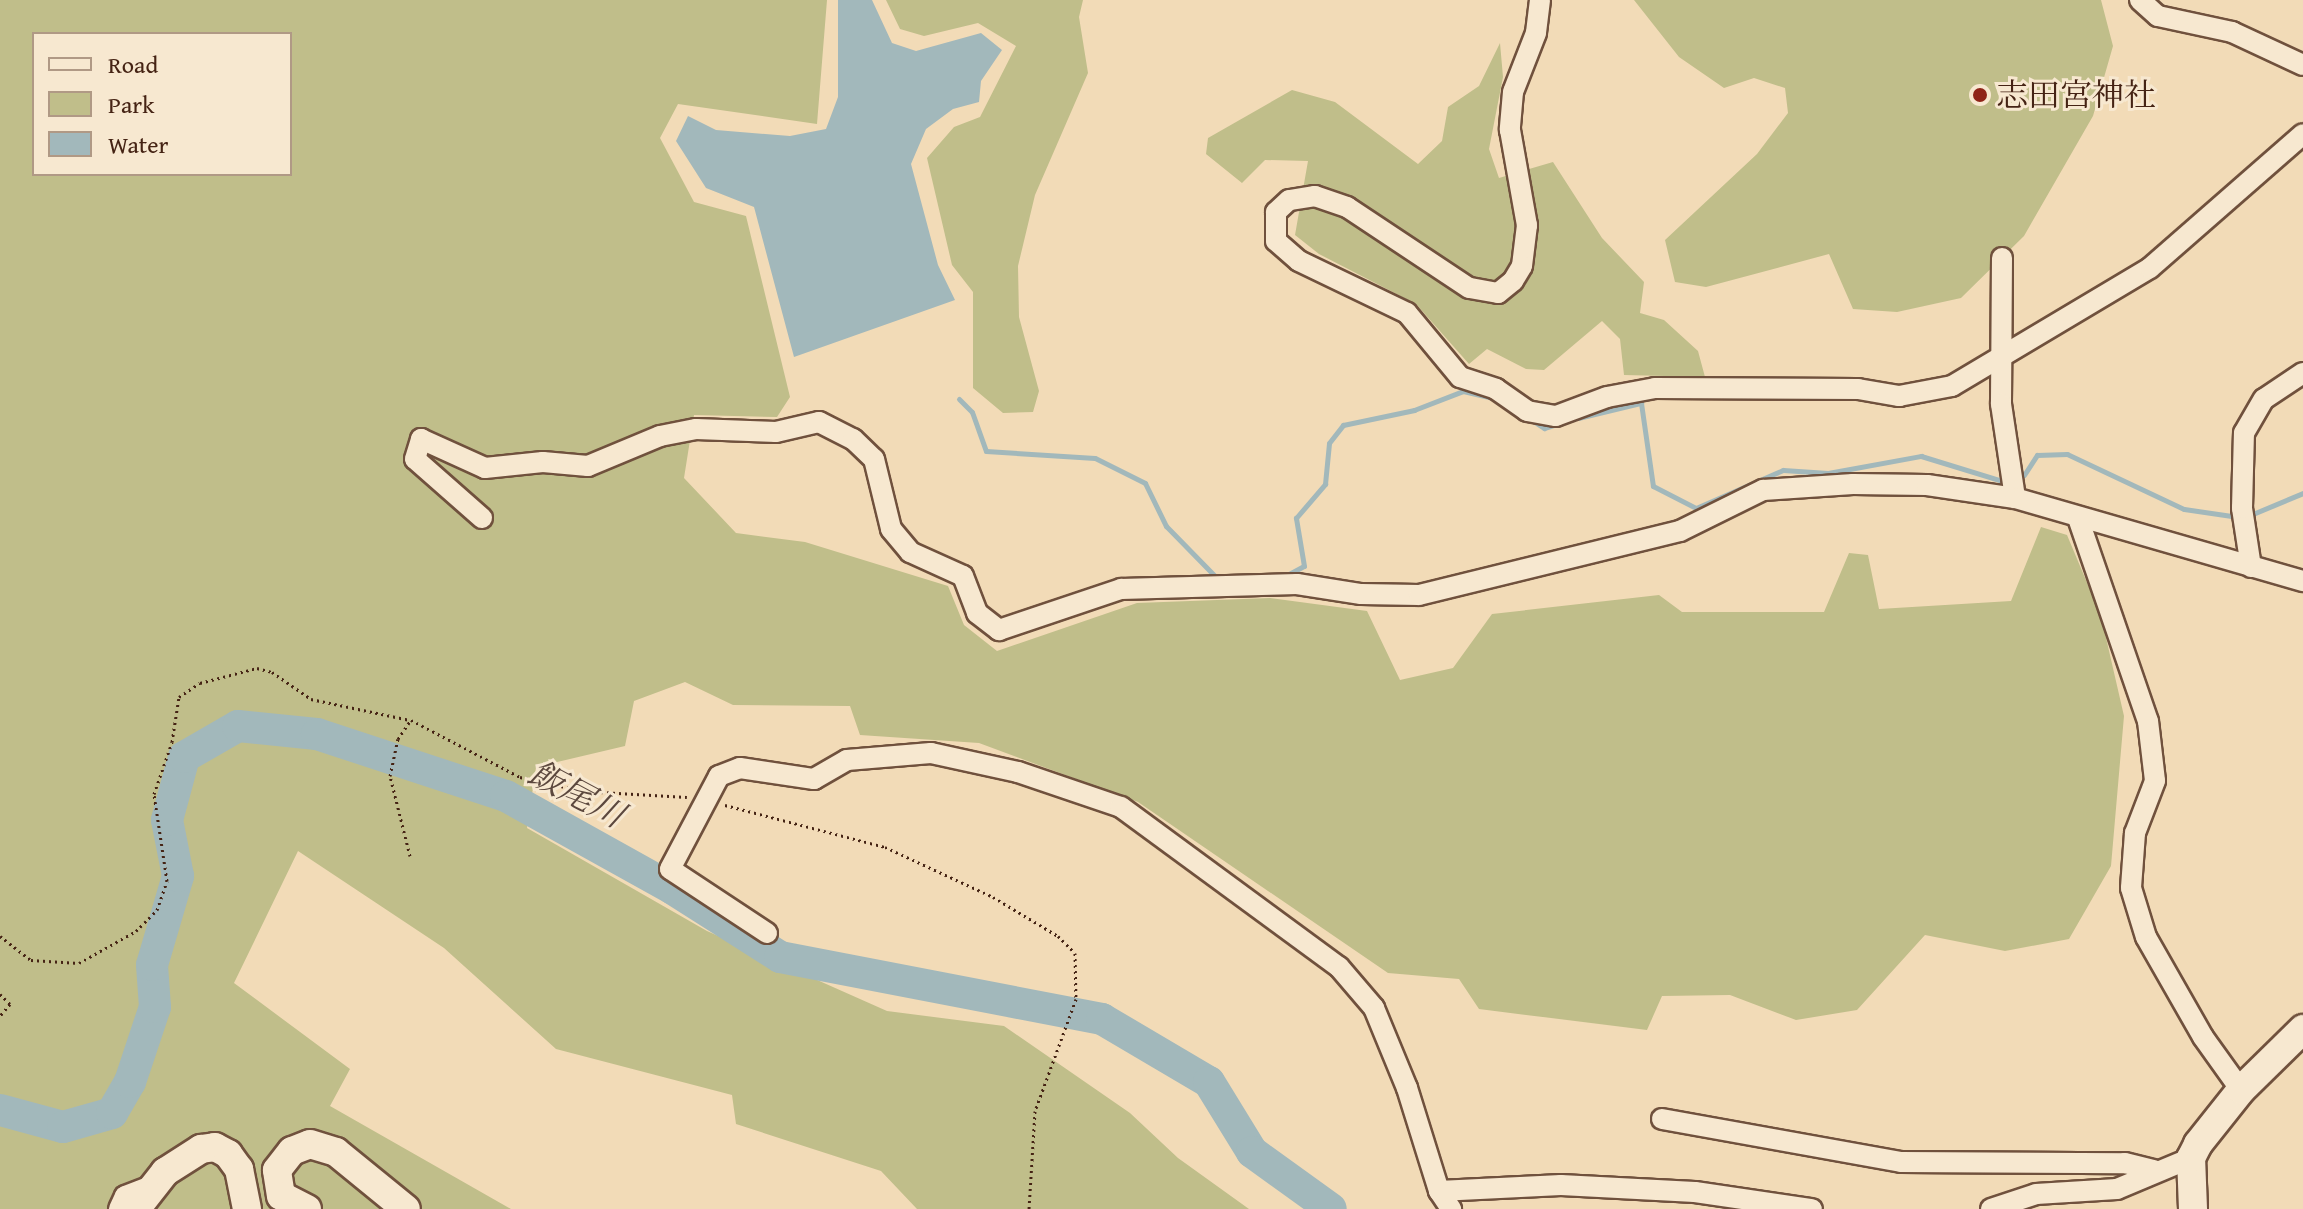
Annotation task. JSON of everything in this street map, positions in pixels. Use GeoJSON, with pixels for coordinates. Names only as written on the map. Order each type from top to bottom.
{"type":"FeatureCollection","features":[{"type":"Feature","properties":{"kind":"main road"},"geometry":{"type":"LineString","coordinates":[[2193,1209],[2191,1158],[2241,1090],[2303,1029]]}},
{"type":"Feature","properties":{"kind":"main road"},"geometry":{"type":"LineString","coordinates":[[307,1209],[281,1196],[277,1170],[292,1151],[310,1144],[336,1152],[406,1209]]}},
{"type":"Feature","properties":{"kind":"main road"},"geometry":{"type":"LineString","coordinates":[[136,1209],[153,1185],[201,1149],[215,1147],[228,1154],[239,1169],[247,1209]]}},
{"type":"Feature","properties":{"kind":"street"},"geometry":{"type":"LineString","coordinates":[[1540,0],[1536,33],[1513,92],[1510,130],[1527,225],[1522,266],[1513,281],[1498,293],[1469,288],[1347,207],[1315,196],[1289,200],[1276,212],[1276,241],[1299,261],[1407,313],[1460,377],[1496,389],[1527,411],[1556,416],[1607,397],[1655,388],[1846,389],[1899,396],[1952,386],[2001,360],[2150,268],[2303,134]]}},
{"type":"Feature","properties":{"kind":"street"},"geometry":{"type":"LineString","coordinates":[[2140,0],[2158,16],[2232,32],[2303,65]]}},
{"type":"Feature","properties":{"kind":"street"},"geometry":{"type":"LineString","coordinates":[[2002,258],[2001,360],[2006,456],[2015,498]]}},
{"type":"Feature","properties":{"kind":"street"},"geometry":{"type":"LineString","coordinates":[[2251,567],[2243,516],[2244,433],[2264,399],[2303,373]]}},
{"type":"Feature","properties":{"kind":"street"},"geometry":{"type":"LineString","coordinates":[[482,518],[415,459],[421,439],[485,468],[543,462],[588,466],[660,436],[696,429],[776,432],[819,422],[853,439],[874,459],[891,529],[910,552],[963,576],[977,613],[999,630],[1121,589],[1297,584],[1361,594],[1419,595],[1680,531],[1763,490],[1927,485],[2015,498],[2303,581]]}},
{"type":"Feature","properties":{"kind":"street"},"geometry":{"type":"LineString","coordinates":[[2078,518],[2148,721],[2155,781],[2135,833],[2131,888],[2146,937],[2203,1037],[2241,1090]]}},
{"type":"Feature","properties":{"kind":"street"},"geometry":{"type":"LineString","coordinates":[[767,933],[670,869],[719,776],[740,768],[814,779],[847,760],[931,753],[1018,772],[1121,807],[1339,967],[1374,1008],[1407,1088],[1439,1191],[1451,1209]]}},
{"type":"Feature","properties":{"kind":"street"},"geometry":{"type":"LineString","coordinates":[[1662,1119],[1901,1162],[2125,1163],[2154,1170]]}},
{"type":"Feature","properties":{"kind":"street"},"geometry":{"type":"LineString","coordinates":[[1991,1209],[2036,1194],[2117,1189],[2136,1184],[2154,1170],[2191,1158]]}},
{"type":"Feature","properties":{"kind":"street"},"geometry":{"type":"LineString","coordinates":[[119,1209],[125,1196],[153,1185]]}},
{"type":"Feature","properties":{"kind":"street"},"geometry":{"type":"LineString","coordinates":[[1439,1191],[1591,1187],[1695,1192],[1812,1209]]}},
{"type":"Feature","properties":{"kind":"path"},"geometry":{"type":"LineString","coordinates":[[0,936],[31,960],[79,963],[136,931],[157,910],[167,881],[154,794],[172,742],[179,697],[200,683],[257,668],[272,672],[311,699],[411,720],[520,777],[583,791],[707,800],[885,847],[993,897],[1058,936],[1075,953],[1076,999],[1069,1026],[1035,1111],[1029,1209]]}},
{"type":"Feature","properties":{"kind":"path"},"geometry":{"type":"LineString","coordinates":[[410,856],[390,776],[398,739],[411,720]]}},
{"type":"Feature","properties":{"kind":"path"},"geometry":{"type":"LineString","coordinates":[[0,994],[10,1004],[0,1016]]}},
{"type":"Feature","properties":{"kind":"green space"},"geometry":{"type":"Polygon","coordinates":[[[0,0],[827,0],[817,124],[678,104],[660,138],[694,202],[746,216],[790,397],[777,417],[694,415],[684,478],[736,533],[805,542],[948,586],[964,625],[997,651],[1137,603],[1270,598],[1367,611],[1400,680],[1453,668],[1492,614],[1659,595],[1682,612],[1824,612],[1849,553],[1868,555],[1879,609],[2011,601],[2041,527],[2067,535],[2101,616],[2124,716],[2111,866],[2069,939],[2005,951],[1925,935],[1857,1010],[1796,1020],[1730,995],[1662,996],[1647,1030],[1479,1009],[1459,979],[1388,973],[1138,802],[979,743],[860,735],[850,706],[733,705],[685,682],[634,701],[625,746],[536,767],[527,828],[707,931],[887,1011],[1004,1026],[1130,1113],[1178,1158],[1249,1209],[917,1209],[881,1171],[736,1124],[732,1095],[556,1049],[444,948],[298,851],[234,983],[350,1069],[330,1106],[511,1209],[0,1209],[0,0]]]}},
{"type":"Feature","properties":{"kind":"green space"},"geometry":{"type":"Polygon","coordinates":[[[886,0],[1083,0],[1079,17],[1088,73],[1035,195],[1018,266],[1019,317],[1039,391],[1033,412],[1003,413],[973,388],[973,292],[952,265],[927,158],[954,127],[980,117],[1016,46],[978,23],[924,36],[900,29],[886,0]]]}},
{"type":"Feature","properties":{"kind":"green space"},"geometry":{"type":"Polygon","coordinates":[[[1634,0],[2101,0],[2113,46],[2093,116],[2024,236],[1961,298],[1897,312],[1853,309],[1829,254],[1706,287],[1675,282],[1665,240],[1757,154],[1788,113],[1785,88],[1754,78],[1724,88],[1679,57],[1634,0]]]}},
{"type":"Feature","properties":{"kind":"green space"},"geometry":{"type":"Polygon","coordinates":[[[1500,43],[1503,77],[1489,149],[1499,178],[1553,162],[1602,238],[1644,282],[1640,313],[1664,320],[1698,351],[1705,377],[1624,375],[1620,339],[1602,321],[1544,370],[1526,369],[1487,349],[1469,364],[1416,304],[1319,254],[1295,235],[1308,161],[1265,160],[1242,183],[1206,154],[1208,138],[1292,90],[1335,102],[1418,164],[1442,141],[1448,107],[1479,86],[1500,43]]]}},
{"type":"Feature","properties":{"kind":"water"},"geometry":{"type":"Polygon","coordinates":[[[838,0],[872,0],[892,43],[916,51],[981,33],[1002,50],[981,81],[979,102],[953,109],[926,129],[911,164],[938,265],[955,300],[794,357],[754,207],[706,188],[676,141],[688,116],[716,130],[790,136],[826,129],[838,97],[838,0]]]}},
{"type":"Feature","properties":{"kind":"waterway"},"geometry":{"type":"LineString","coordinates":[[1287,575],[1304,566],[1296,518],[1325,484],[1329,443],[1343,425],[1414,410],[1463,391],[1493,398]]}},
{"type":"Feature","properties":{"kind":"waterway"},"geometry":{"type":"LineString","coordinates":[[959,399],[972,412],[986,451],[1095,458],[1145,483],[1166,526],[1217,578]]}},
{"type":"Feature","properties":{"kind":"waterway"},"geometry":{"type":"LineString","coordinates":[[1578,418],[1641,403],[1653,486],[1696,508],[1783,470],[1828,473],[1921,456],[2006,482]]}},
{"type":"Feature","properties":{"kind":"waterway"},"geometry":{"type":"LineString","coordinates":[[1530,419],[1544,428],[1557,424]]}},
{"type":"Feature","properties":{"kind":"waterway"},"geometry":{"type":"LineString","coordinates":[[2024,475],[2037,455],[2067,454],[2184,509],[2238,517]]}},
{"type":"Feature","properties":{"kind":"waterway"},"geometry":{"type":"LineString","coordinates":[[2248,516],[2303,493]]}},
{"type":"Feature","properties":{"kind":"waterway","name":"飯尾川"},"geometry":{"type":"LineString","coordinates":[[0,1110],[63,1127],[112,1113],[130,1082],[155,1007],[152,965],[178,876],[167,820],[184,757],[238,726],[317,734],[506,796],[673,889],[780,957],[1102,1019],[1209,1082],[1252,1152],[1331,1209]]}},
{"type":"Feature","properties":{"kind":"place","name":"志田宮神社"},"geometry":{"type":"Point","coordinates":[1980,95]}}]}
